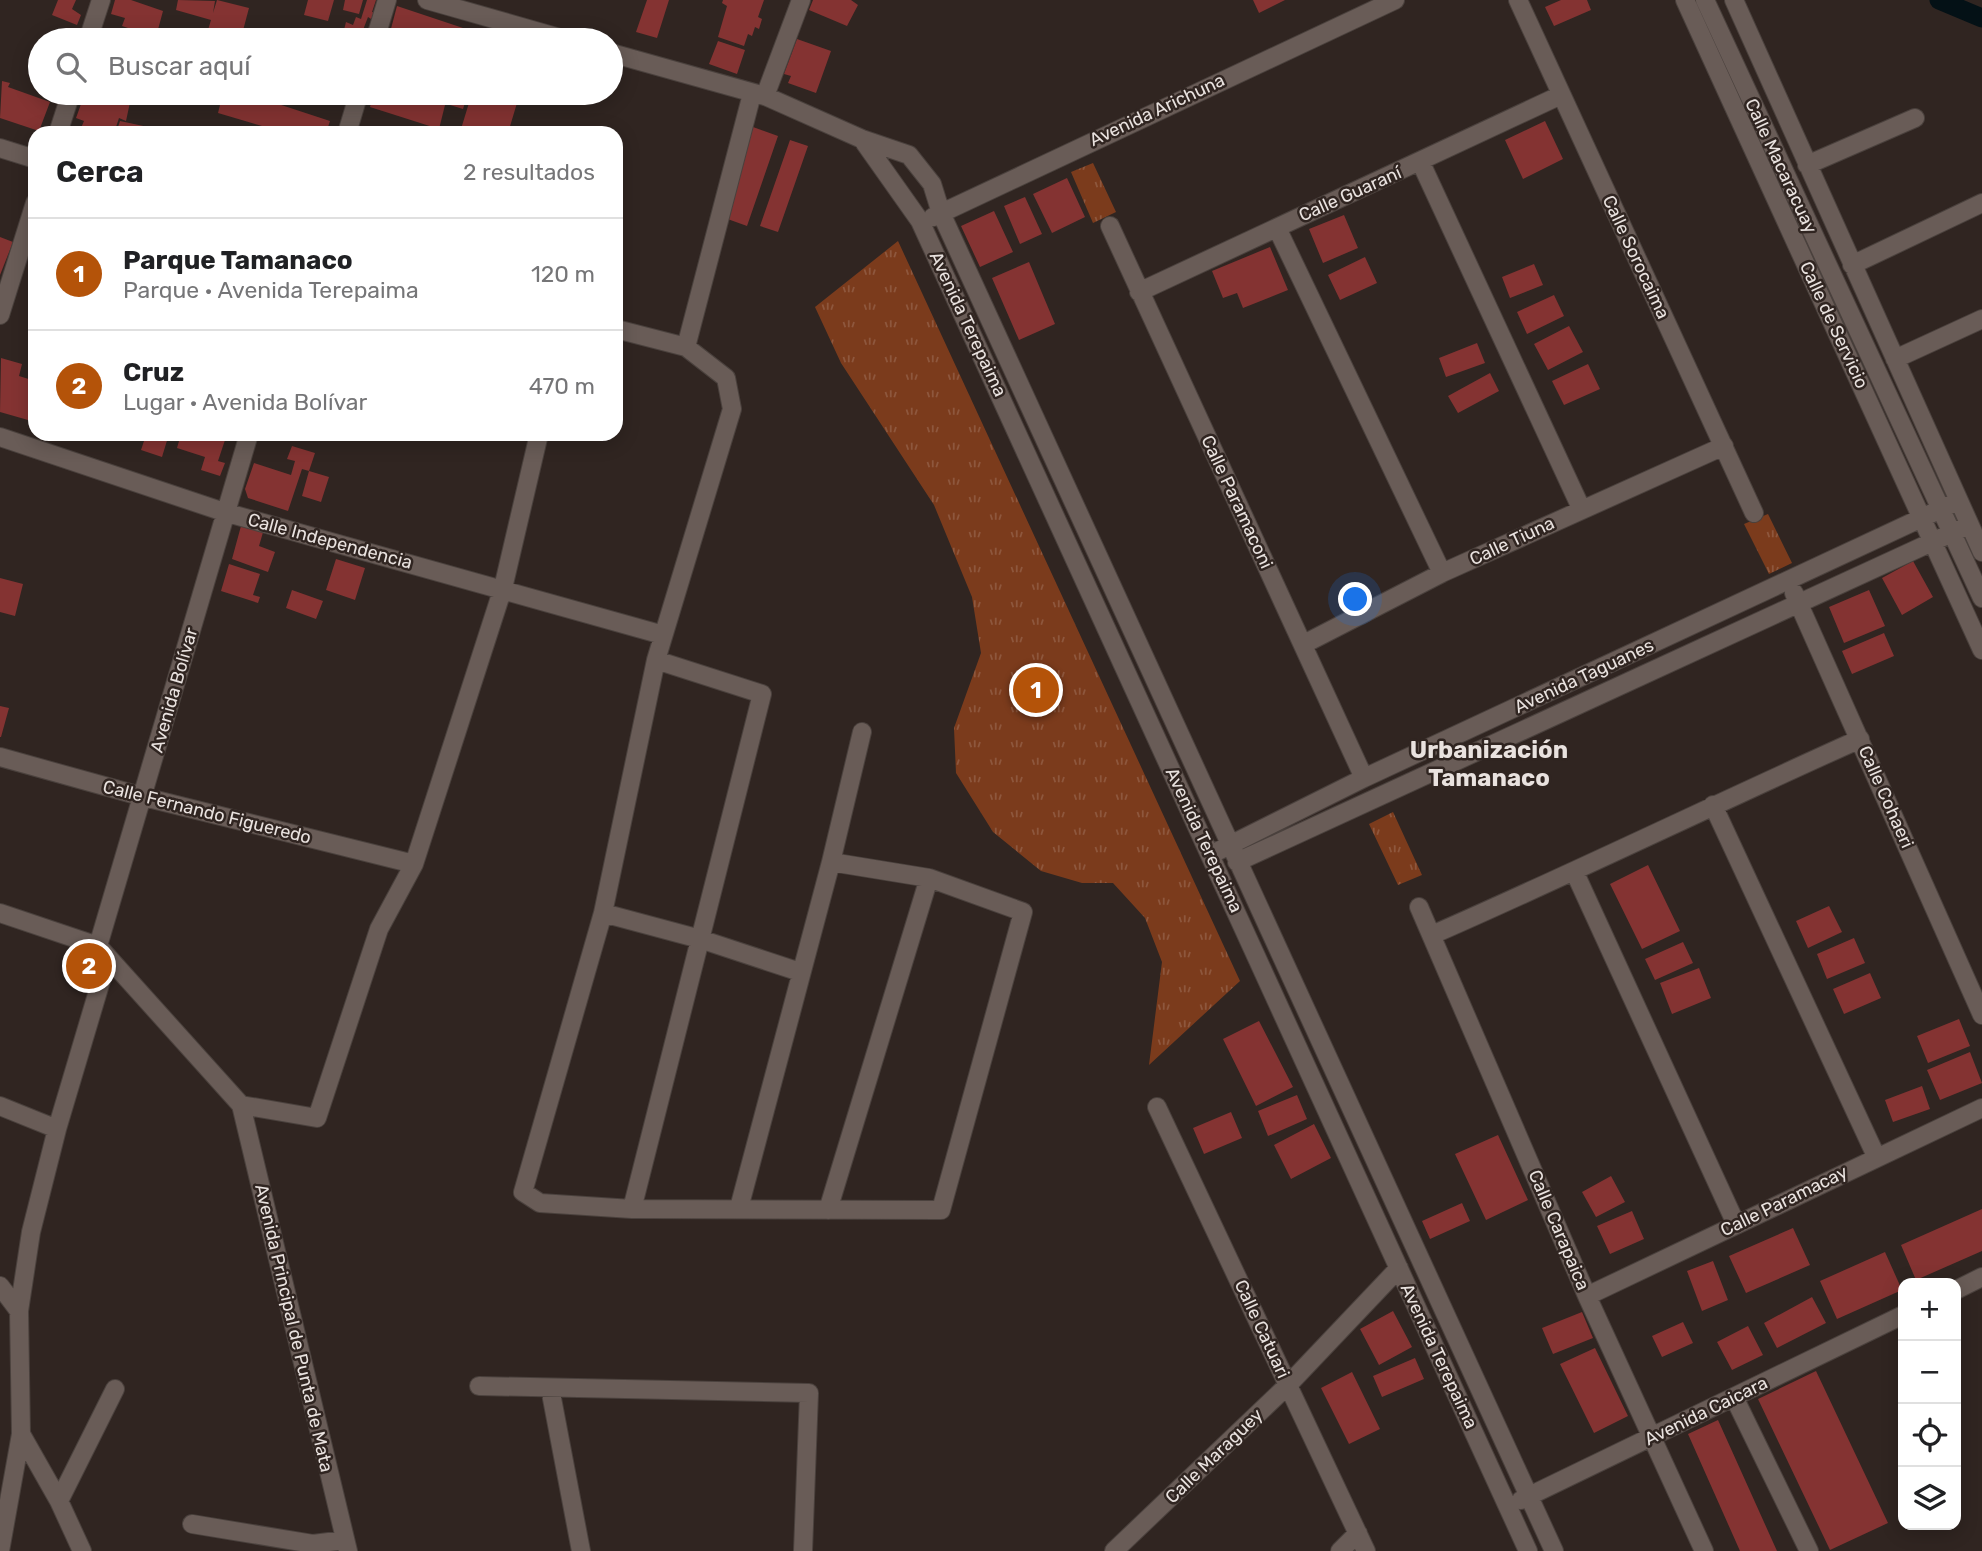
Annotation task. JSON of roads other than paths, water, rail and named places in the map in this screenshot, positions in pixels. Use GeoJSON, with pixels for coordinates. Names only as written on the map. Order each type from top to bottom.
{"type":"FeatureCollection","features":[{"type":"Feature","properties":{"kind":"street"},"geometry":{"type":"LineString","coordinates":[[92,28],[102,0]]}},
{"type":"Feature","properties":{"kind":"street"},"geometry":{"type":"LineString","coordinates":[[379,28],[387,0]]}},
{"type":"Feature","properties":{"kind":"street"},"geometry":{"type":"LineString","coordinates":[[427,0],[525,28]]}},
{"type":"Feature","properties":{"kind":"street"},"geometry":{"type":"LineString","coordinates":[[686,347],[758,95],[801,0]]}},
{"type":"Feature","properties":{"kind":"street","name":"Avenida Arichuna"},"geometry":{"type":"LineString","coordinates":[[920,221],[941,214],[1072,149],[1395,0]]}},
{"type":"Feature","properties":{"kind":"street","name":"Calle Sorocaima"},"geometry":{"type":"LineString","coordinates":[[1518,0],[1755,513]]}},
{"type":"Feature","properties":{"kind":"street","name":"Calle de Servicio"},"geometry":{"type":"LineString","coordinates":[[1685,0],[1982,650]]}},
{"type":"Feature","properties":{"kind":"street","name":"Calle Macaracuay"},"geometry":{"type":"LineString","coordinates":[[1705,0],[1982,598]]}},
{"type":"Feature","properties":{"kind":"street","name":"Calle Macaracuay"},"geometry":{"type":"LineString","coordinates":[[1734,0],[1982,552]]}},
{"type":"Feature","properties":{"kind":"street","name":"Avenida Terepaima"},"geometry":{"type":"LineString","coordinates":[[623,56],[758,95],[862,139],[909,155],[932,184],[941,214],[1554,1551]]}},
{"type":"Feature","properties":{"kind":"street","name":"Calle Guaraní"},"geometry":{"type":"LineString","coordinates":[[1139,292],[1421,163],[1561,95]]}},
{"type":"Feature","properties":{"kind":"street"},"geometry":{"type":"LineString","coordinates":[[60,126],[67,105]]}},
{"type":"Feature","properties":{"kind":"street"},"geometry":{"type":"LineString","coordinates":[[349,126],[355,105]]}},
{"type":"Feature","properties":{"kind":"street"},"geometry":{"type":"LineString","coordinates":[[1807,165],[1915,118]]}},
{"type":"Feature","properties":{"kind":"street","name":"Avenida Terepaima"},"geometry":{"type":"LineString","coordinates":[[862,139],[920,221],[1528,1551]]}},
{"type":"Feature","properties":{"kind":"street"},"geometry":{"type":"LineString","coordinates":[[0,148],[28,157]]}},
{"type":"Feature","properties":{"kind":"street"},"geometry":{"type":"LineString","coordinates":[[1421,163],[1581,508]]}},
{"type":"Feature","properties":{"kind":"street"},"geometry":{"type":"LineString","coordinates":[[1852,265],[1982,203]]}},
{"type":"Feature","properties":{"kind":"street"},"geometry":{"type":"LineString","coordinates":[[0,315],[28,225]]}},
{"type":"Feature","properties":{"kind":"street","name":"Calle Paramaconi"},"geometry":{"type":"LineString","coordinates":[[1110,226],[1364,778]]}},
{"type":"Feature","properties":{"kind":"street"},"geometry":{"type":"LineString","coordinates":[[1277,228],[1443,573]]}},
{"type":"Feature","properties":{"kind":"street"},"geometry":{"type":"LineString","coordinates":[[1895,359],[1982,320]]}},
{"type":"Feature","properties":{"kind":"street"},"geometry":{"type":"LineString","coordinates":[[623,332],[686,347],[726,377],[732,409],[656,660],[603,913],[523,1192],[540,1203],[632,1209],[942,1210],[1023,912],[929,878],[831,862]]}},
{"type":"Feature","properties":{"kind":"street","name":"Calle Independencia"},"geometry":{"type":"LineString","coordinates":[[0,437],[224,512],[663,635]]}},
{"type":"Feature","properties":{"kind":"street","name":"Avenida Bolívar"},"geometry":{"type":"LineString","coordinates":[[98,946],[247,441]]}},
{"type":"Feature","properties":{"kind":"street"},"geometry":{"type":"LineString","coordinates":[[0,913],[98,946],[241,1105],[317,1118],[379,929],[414,864],[503,588],[537,441]]}},
{"type":"Feature","properties":{"kind":"street","name":"Calle Tiuna"},"geometry":{"type":"LineString","coordinates":[[1304,644],[1443,573],[1581,508],[1724,446]]}},
{"type":"Feature","properties":{"kind":"street","name":"Avenida Taguanes"},"geometry":{"type":"LineString","coordinates":[[1233,854],[1364,778],[1958,501]]}},
{"type":"Feature","properties":{"kind":"street","name":"Avenida Taguanes"},"geometry":{"type":"LineString","coordinates":[[1211,855],[1233,854],[1969,525]]}},
{"type":"Feature","properties":{"kind":"street","name":"Calle Cohaeri"},"geometry":{"type":"LineString","coordinates":[[1789,580],[1982,1015]]}},
{"type":"Feature","properties":{"kind":"street"},"geometry":{"type":"LineString","coordinates":[[632,1209],[762,694],[656,660]]}},
{"type":"Feature","properties":{"kind":"street"},"geometry":{"type":"LineString","coordinates":[[739,1208],[831,862],[862,732]]}},
{"type":"Feature","properties":{"kind":"street"},"geometry":{"type":"LineString","coordinates":[[1432,935],[1575,873],[1713,805],[1860,738]]}},
{"type":"Feature","properties":{"kind":"street","name":"Calle Fernando Figueredo"},"geometry":{"type":"LineString","coordinates":[[0,757],[144,797],[414,864]]}},
{"type":"Feature","properties":{"kind":"street"},"geometry":{"type":"LineString","coordinates":[[1713,805],[1876,1156]]}},
{"type":"Feature","properties":{"kind":"street"},"geometry":{"type":"LineString","coordinates":[[1575,873],[1736,1224]]}},
{"type":"Feature","properties":{"kind":"street"},"geometry":{"type":"LineString","coordinates":[[828,1210],[929,878]]}},
{"type":"Feature","properties":{"kind":"street","name":"Calle Carapaica"},"geometry":{"type":"LineString","coordinates":[[1419,907],[1587,1296],[1704,1551]]}},
{"type":"Feature","properties":{"kind":"street"},"geometry":{"type":"LineString","coordinates":[[603,913],[700,939],[800,972]]}},
{"type":"Feature","properties":{"kind":"street"},"geometry":{"type":"LineString","coordinates":[[1,1551],[21,1434],[19,1311],[31,1232],[57,1129],[101,981],[98,946]]}},
{"type":"Feature","properties":{"kind":"street","name":"Avenida Principal de Punta de Mata"},"geometry":{"type":"LineString","coordinates":[[241,1105],[346,1545]]}},
{"type":"Feature","properties":{"kind":"street"},"geometry":{"type":"LineString","coordinates":[[0,1106],[57,1129]]}},
{"type":"Feature","properties":{"kind":"street","name":"Calle Catuari"},"geometry":{"type":"LineString","coordinates":[[1157,1107],[1366,1551]]}},
{"type":"Feature","properties":{"kind":"street","name":"Calle Paramacay"},"geometry":{"type":"LineString","coordinates":[[1587,1296],[1876,1156],[1982,1108]]}},
{"type":"Feature","properties":{"kind":"street","name":"Calle Maraguey"},"geometry":{"type":"LineString","coordinates":[[1114,1551],[1288,1385],[1399,1268]]}},
{"type":"Feature","properties":{"kind":"street"},"geometry":{"type":"LineString","coordinates":[[1961,1288],[1982,1277]]}},
{"type":"Feature","properties":{"kind":"street"},"geometry":{"type":"LineString","coordinates":[[0,1286],[19,1311]]}},
{"type":"Feature","properties":{"kind":"street","name":"Avenida Caicara"},"geometry":{"type":"LineString","coordinates":[[1508,1506],[1898,1317]]}},
{"type":"Feature","properties":{"kind":"street"},"geometry":{"type":"LineString","coordinates":[[480,1386],[809,1393],[803,1551]]}},
{"type":"Feature","properties":{"kind":"street"},"geometry":{"type":"LineString","coordinates":[[550,1388],[581,1551]]}},
{"type":"Feature","properties":{"kind":"street"},"geometry":{"type":"LineString","coordinates":[[59,1501],[115,1389]]}},
{"type":"Feature","properties":{"kind":"street"},"geometry":{"type":"LineString","coordinates":[[1734,1397],[1809,1551]]}},
{"type":"Feature","properties":{"kind":"street"},"geometry":{"type":"LineString","coordinates":[[21,1434],[59,1501],[82,1551]]}},
{"type":"Feature","properties":{"kind":"street"},"geometry":{"type":"LineString","coordinates":[[192,1524],[313,1544],[346,1545]]}},
{"type":"Feature","properties":{"kind":"street"},"geometry":{"type":"LineString","coordinates":[[1339,1551],[1358,1533]]}},
{"type":"Feature","properties":{"kind":"waterway"},"geometry":{"type":"LineString","coordinates":[[1939,0],[1982,18]]}},
{"type":"Feature","properties":{"kind":"place","name":"Parque Tamanaco"},"geometry":{"type":"Point","coordinates":[1036,690]}},
{"type":"Feature","properties":{"kind":"place","name":"Cruz"},"geometry":{"type":"Point","coordinates":[89,966]}},
{"type":"Feature","properties":{"kind":"district","name":"Urbanización Tamanaco"},"geometry":{"type":"Point","coordinates":[1489,764]}}]}
